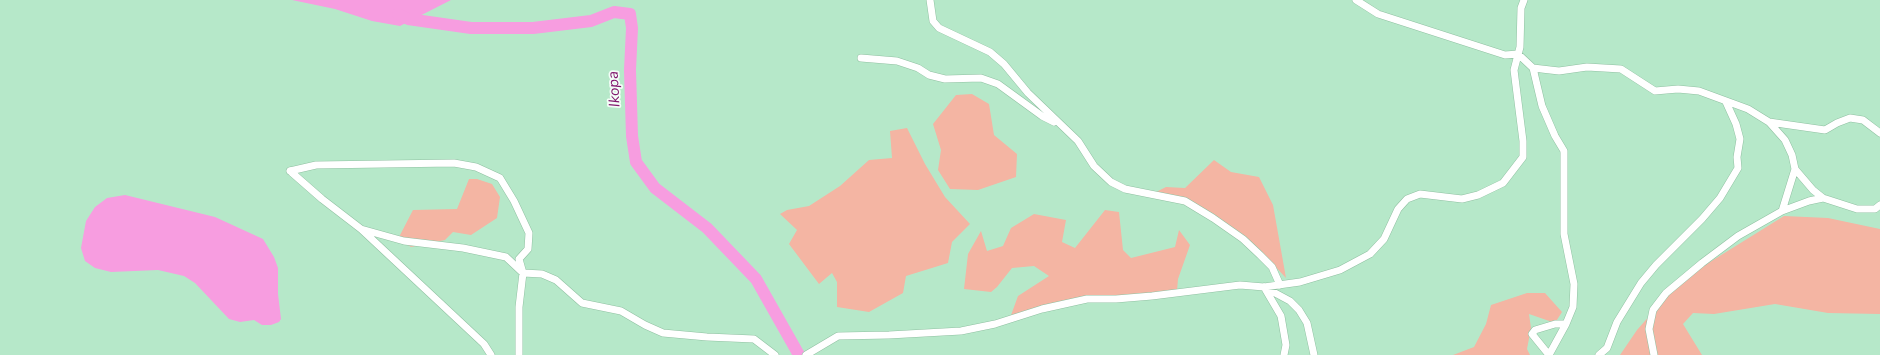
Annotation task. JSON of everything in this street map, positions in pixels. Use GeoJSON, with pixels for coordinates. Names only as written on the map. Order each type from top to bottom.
{"type":"FeatureCollection","features":[{"type":"Feature","properties":{"kind":"street"},"geometry":{"type":"LineString","coordinates":[[930,0],[933,21],[939,28],[990,52],[1004,64],[1028,93],[1078,141],[1094,166],[1111,182],[1125,189],[1184,201],[1213,218],[1243,239],[1260,255],[1272,267],[1280,285]]}},
{"type":"Feature","properties":{"kind":"street"},"geometry":{"type":"LineString","coordinates":[[1356,0],[1385,16],[1504,55],[1518,54],[1533,68],[1542,106],[1555,136],[1564,151],[1564,234],[1574,284],[1573,307],[1566,324],[1549,355],[1532,334],[1535,330],[1555,324],[1566,324]]}},
{"type":"Feature","properties":{"kind":"street"},"geometry":{"type":"LineString","coordinates":[[806,355],[838,336],[961,331],[995,324],[1042,309],[1087,299],[1116,299],[1152,296],[1240,285],[1264,287],[1300,282],[1340,270],[1370,254],[1384,239],[1398,209],[1407,199],[1420,194],[1462,199],[1478,195],[1503,183],[1523,157],[1523,141],[1514,70],[1518,54],[1521,8],[1524,0]]}},
{"type":"Feature","properties":{"kind":"street"},"geometry":{"type":"LineString","coordinates":[[861,58],[897,61],[918,68],[929,75],[945,79],[981,78],[998,84],[1042,116],[1060,125]]}},
{"type":"Feature","properties":{"kind":"street"},"geometry":{"type":"LineString","coordinates":[[1533,68],[1559,71],[1587,67],[1621,69],[1655,91],[1678,88],[1699,91],[1748,109],[1769,122],[1785,140],[1792,155],[1795,169],[1782,211]]}},
{"type":"Feature","properties":{"kind":"street"},"geometry":{"type":"LineString","coordinates":[[1599,355],[1607,348],[1617,322],[1641,283],[1716,203],[1738,168],[1737,157],[1740,139],[1736,124],[1726,102]]}},
{"type":"Feature","properties":{"kind":"street"},"geometry":{"type":"LineString","coordinates":[[1769,122],[1825,130],[1850,118],[1863,120],[1880,133]]}},
{"type":"Feature","properties":{"kind":"street"},"geometry":{"type":"LineString","coordinates":[[491,355],[484,344],[361,229],[322,199],[290,171],[316,165],[454,163],[476,167],[500,178],[514,201],[529,233],[528,249],[519,259],[523,274],[519,307],[519,355]]}},
{"type":"Feature","properties":{"kind":"street"},"geometry":{"type":"LineString","coordinates":[[1795,169],[1823,198],[1857,209],[1875,209],[1880,205]]}},
{"type":"Feature","properties":{"kind":"street"},"geometry":{"type":"LineString","coordinates":[[1654,355],[1649,329],[1653,310],[1666,293],[1738,236],[1782,211],[1809,201],[1823,198]]}},
{"type":"Feature","properties":{"kind":"street"},"geometry":{"type":"LineString","coordinates":[[361,229],[404,241],[463,248],[506,257],[523,274],[542,274],[556,280],[582,303],[620,311],[645,326],[663,333],[754,339],[775,355]]}},
{"type":"Feature","properties":{"kind":"street"},"geometry":{"type":"LineString","coordinates":[[1264,287],[1290,300],[1299,310],[1307,323],[1315,353]]}},
{"type":"Feature","properties":{"kind":"street"},"geometry":{"type":"LineString","coordinates":[[1264,287],[1281,316],[1286,345],[1284,355]]}},
{"type":"Feature","properties":{"kind":"shaded area"},"geometry":{"type":"Polygon","coordinates":[[[292,0],[451,0],[400,26],[372,21],[335,9],[292,0]]]}},
{"type":"Feature","properties":{"kind":"shaded area"},"geometry":{"type":"Polygon","coordinates":[[[972,94],[989,104],[994,135],[1017,154],[1016,177],[978,190],[950,189],[938,170],[941,150],[933,124],[956,95],[972,94]]]}},
{"type":"Feature","properties":{"kind":"shaded area"},"geometry":{"type":"Polygon","coordinates":[[[907,128],[925,164],[945,197],[970,224],[952,242],[948,263],[906,276],[903,293],[869,312],[837,307],[837,282],[832,273],[819,284],[789,244],[797,230],[780,214],[787,210],[809,206],[840,186],[869,160],[892,158],[890,131],[907,128]]]}},
{"type":"Feature","properties":{"kind":"shaded area"},"geometry":{"type":"Polygon","coordinates":[[[1214,160],[1231,172],[1259,177],[1273,205],[1286,278],[1270,261],[1198,210],[1154,193],[1166,187],[1185,188],[1214,160]]]}},
{"type":"Feature","properties":{"kind":"shaded area"},"geometry":{"type":"Polygon","coordinates":[[[469,179],[477,179],[492,184],[500,197],[497,218],[471,235],[453,232],[445,240],[411,247],[398,239],[413,210],[457,209],[469,179]]]}},
{"type":"Feature","properties":{"kind":"shaded area"},"geometry":{"type":"Polygon","coordinates":[[[125,195],[215,217],[263,239],[274,257],[278,268],[278,294],[281,319],[279,322],[271,325],[262,325],[254,320],[240,322],[229,319],[195,283],[184,276],[158,270],[111,272],[95,268],[85,261],[81,248],[86,221],[95,207],[107,198],[125,195]]]}},
{"type":"Feature","properties":{"kind":"shaded area"},"geometry":{"type":"Polygon","coordinates":[[[1105,210],[1119,212],[1123,250],[1131,258],[1175,247],[1179,230],[1190,245],[1178,279],[1177,291],[1129,297],[1099,295],[1058,303],[1010,318],[1018,296],[1049,276],[1034,266],[1012,268],[997,287],[991,292],[964,289],[968,254],[981,231],[987,251],[1003,246],[1011,228],[1034,214],[1066,220],[1062,242],[1075,248],[1105,210]]]}},
{"type":"Feature","properties":{"kind":"shaded area"},"geometry":{"type":"Polygon","coordinates":[[[1784,216],[1828,218],[1880,229],[1880,314],[1828,313],[1775,304],[1714,314],[1693,313],[1683,324],[1702,355],[1620,355],[1637,330],[1681,280],[1784,216]]]}},
{"type":"Feature","properties":{"kind":"shaded area"},"geometry":{"type":"Polygon","coordinates":[[[1527,293],[1545,293],[1562,312],[1555,323],[1529,314],[1531,328],[1527,349],[1530,355],[1453,355],[1474,347],[1486,324],[1491,305],[1527,293]]]}},
{"type":"Feature","properties":{"kind":"waterway","name":"Ikopa"},"geometry":{"type":"LineString","coordinates":[[398,14],[408,19],[471,28],[533,28],[591,21],[614,12],[630,14],[632,28],[630,70],[632,136],[636,162],[655,188],[707,228],[756,279],[799,355]]}}]}
